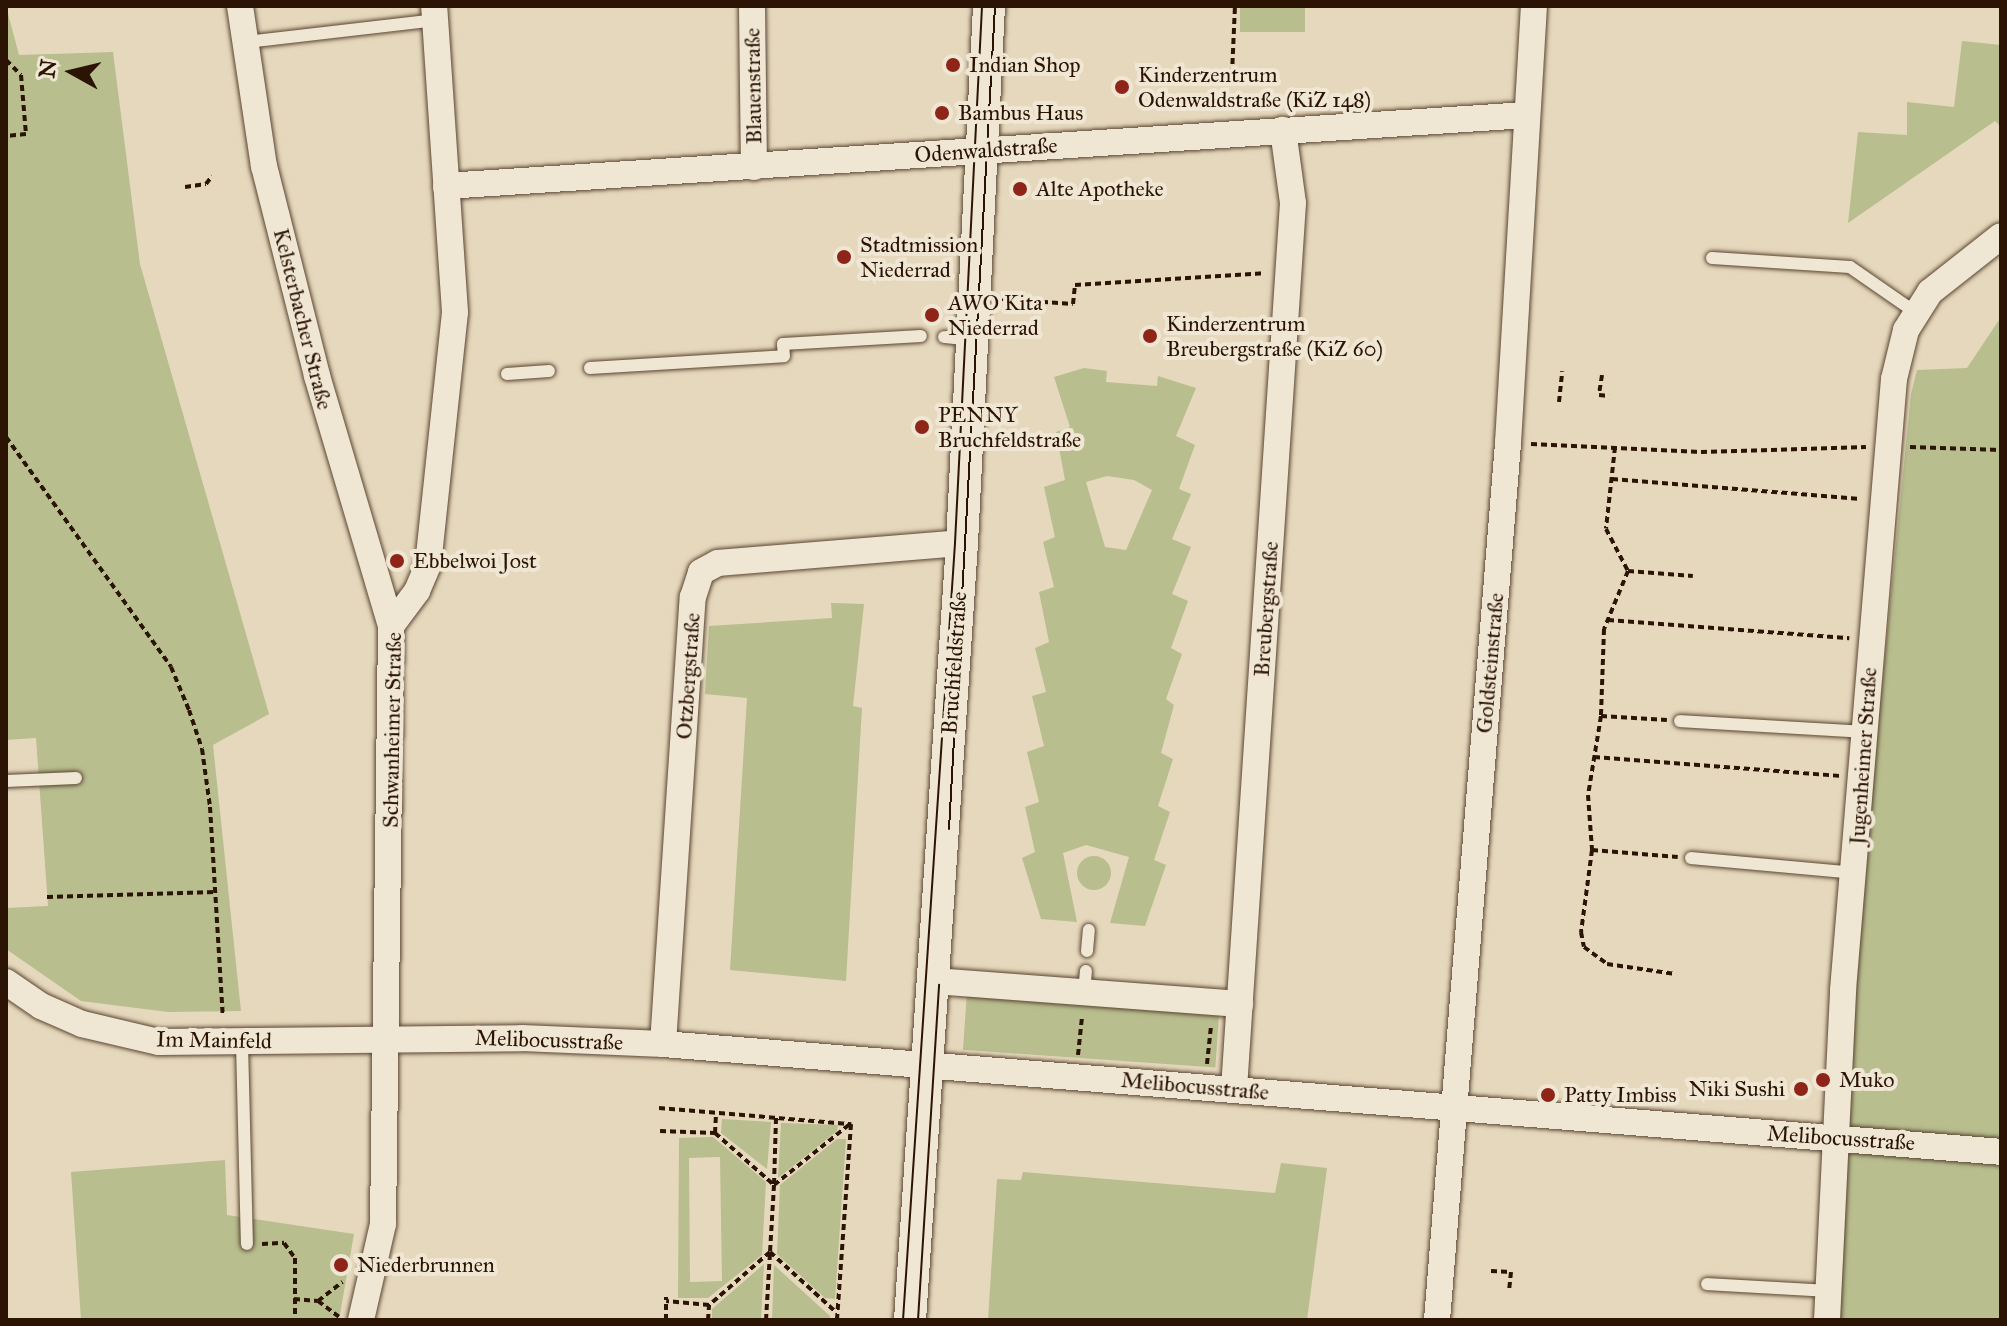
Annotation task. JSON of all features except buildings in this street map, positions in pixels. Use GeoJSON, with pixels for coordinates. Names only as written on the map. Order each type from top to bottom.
{"type":"FeatureCollection","features":[{"type":"Feature","properties":{"kind":"street","name":"Kelsterbacher Straße"},"geometry":{"type":"LineString","coordinates":[[240,6],[264,166],[378,594],[391,626]]}},
{"type":"Feature","properties":{"kind":"street","name":"Blauenstraße"},"geometry":{"type":"LineString","coordinates":[[752,6],[754,167]]}},
{"type":"Feature","properties":{"kind":"street","name":"Bruchfeldstraße"},"geometry":{"type":"LineString","coordinates":[[910,1320],[962,543],[958,338],[983,151],[989,6]]}},
{"type":"Feature","properties":{"kind":"street","name":"Goldsteinstraße"},"geometry":{"type":"LineString","coordinates":[[1437,1320],[1508,443],[1534,6]]}},
{"type":"Feature","properties":{"kind":"street","name":"Schwanheimer Straße"},"geometry":{"type":"LineString","coordinates":[[361,1320],[383,1224],[388,1037],[391,626],[417,591],[433,536],[454,376],[455,312],[446,186],[428,16]]}},
{"type":"Feature","properties":{"kind":"street","name":"Odenwaldstraße"},"geometry":{"type":"LineString","coordinates":[[446,186],[1526,115]]}},
{"type":"Feature","properties":{"kind":"street","name":"Breubergstraße"},"geometry":{"type":"LineString","coordinates":[[1234,1089],[1293,203],[1283,130]]}},
{"type":"Feature","properties":{"kind":"street","name":"Jugenheimer Straße"},"geometry":{"type":"LineString","coordinates":[[1827,1320],[1871,640],[1887,446],[1898,356],[1915,312],[1948,273],[2001,236]]}},
{"type":"Feature","properties":{"kind":"street","name":"Otzbergstraße"},"geometry":{"type":"LineString","coordinates":[[663,1044],[693,597],[701,572],[718,563],[962,543]]}},
{"type":"Feature","properties":{"kind":"street"},"geometry":{"type":"LineString","coordinates":[[378,594],[417,591]]}},
{"type":"Feature","properties":{"kind":"street"},"geometry":{"type":"LineString","coordinates":[[934,981],[1085,982],[1240,1004]]}},
{"type":"Feature","properties":{"kind":"street","name":"Im Mainfeld"},"geometry":{"type":"LineString","coordinates":[[6,982],[41,1006],[82,1024],[159,1042],[234,1043],[388,1037]]}},
{"type":"Feature","properties":{"kind":"street","name":"Melibocusstraße"},"geometry":{"type":"LineString","coordinates":[[388,1037],[663,1044],[2001,1152]]}},
{"type":"Feature","properties":{"kind":"lane"},"geometry":{"type":"LineString","coordinates":[[246,42],[428,16]]}},
{"type":"Feature","properties":{"kind":"lane"},"geometry":{"type":"LineString","coordinates":[[1712,258],[1850,267],[1915,312]]}},
{"type":"Feature","properties":{"kind":"lane"},"geometry":{"type":"LineString","coordinates":[[590,368],[784,356],[783,344],[921,336]]}},
{"type":"Feature","properties":{"kind":"lane"},"geometry":{"type":"LineString","coordinates":[[507,374],[549,371]]}},
{"type":"Feature","properties":{"kind":"lane"},"geometry":{"type":"LineString","coordinates":[[1680,721],[1865,732]]}},
{"type":"Feature","properties":{"kind":"lane"},"geometry":{"type":"LineString","coordinates":[[6,781],[76,778]]}},
{"type":"Feature","properties":{"kind":"lane"},"geometry":{"type":"LineString","coordinates":[[1691,858],[1855,873]]}},
{"type":"Feature","properties":{"kind":"lane"},"geometry":{"type":"LineString","coordinates":[[1087,951],[1089,930]]}},
{"type":"Feature","properties":{"kind":"lane"},"geometry":{"type":"LineString","coordinates":[[234,1043],[247,1244]]}},
{"type":"Feature","properties":{"kind":"lane"},"geometry":{"type":"LineString","coordinates":[[1707,1284],[1828,1291]]}},
{"type":"Feature","properties":{"kind":"path"},"geometry":{"type":"LineString","coordinates":[[1232,74],[1235,6]]}},
{"type":"Feature","properties":{"kind":"path"},"geometry":{"type":"LineString","coordinates":[[6,60],[21,75],[26,134],[6,136]]}},
{"type":"Feature","properties":{"kind":"path"},"geometry":{"type":"LineString","coordinates":[[185,187],[206,184],[212,176]]}},
{"type":"Feature","properties":{"kind":"path"},"geometry":{"type":"LineString","coordinates":[[999,299],[1073,304],[1075,285],[1272,272]]}},
{"type":"Feature","properties":{"kind":"path"},"geometry":{"type":"LineString","coordinates":[[1559,402],[1558,387],[1562,371]]}},
{"type":"Feature","properties":{"kind":"path"},"geometry":{"type":"LineString","coordinates":[[1602,375],[1599,395],[1609,396]]}},
{"type":"Feature","properties":{"kind":"path"},"geometry":{"type":"LineString","coordinates":[[6,437],[171,667],[202,749],[234,1043]]}},
{"type":"Feature","properties":{"kind":"path"},"geometry":{"type":"LineString","coordinates":[[1508,443],[1701,452],[1887,446],[2001,450]]}},
{"type":"Feature","properties":{"kind":"path"},"geometry":{"type":"LineString","coordinates":[[1615,447],[1606,529],[1628,571],[1608,620],[1601,716],[1588,795],[1592,850],[1581,932],[1584,947],[1607,964],[1675,974]]}},
{"type":"Feature","properties":{"kind":"path"},"geometry":{"type":"LineString","coordinates":[[1612,479],[1882,499]]}},
{"type":"Feature","properties":{"kind":"path"},"geometry":{"type":"LineString","coordinates":[[1628,571],[1693,576]]}},
{"type":"Feature","properties":{"kind":"path"},"geometry":{"type":"LineString","coordinates":[[1608,620],[1871,640]]}},
{"type":"Feature","properties":{"kind":"path"},"geometry":{"type":"LineString","coordinates":[[1601,716],[1680,721]]}},
{"type":"Feature","properties":{"kind":"path"},"geometry":{"type":"LineString","coordinates":[[1594,757],[1862,778]]}},
{"type":"Feature","properties":{"kind":"path"},"geometry":{"type":"LineString","coordinates":[[1592,850],[1691,858]]}},
{"type":"Feature","properties":{"kind":"path"},"geometry":{"type":"LineString","coordinates":[[47,897],[217,892]]}},
{"type":"Feature","properties":{"kind":"path"},"geometry":{"type":"LineString","coordinates":[[1076,1077],[1085,982]]}},
{"type":"Feature","properties":{"kind":"path"},"geometry":{"type":"LineString","coordinates":[[1207,1064],[1212,1012]]}},
{"type":"Feature","properties":{"kind":"path"},"geometry":{"type":"LineString","coordinates":[[659,1108],[851,1124]]}},
{"type":"Feature","properties":{"kind":"path"},"geometry":{"type":"LineString","coordinates":[[715,1133],[716,1113]]}},
{"type":"Feature","properties":{"kind":"path"},"geometry":{"type":"LineString","coordinates":[[766,1320],[776,1118]]}},
{"type":"Feature","properties":{"kind":"path"},"geometry":{"type":"LineString","coordinates":[[774,1185],[851,1124]]}},
{"type":"Feature","properties":{"kind":"path"},"geometry":{"type":"LineString","coordinates":[[837,1320],[851,1124]]}},
{"type":"Feature","properties":{"kind":"path"},"geometry":{"type":"LineString","coordinates":[[660,1131],[715,1133],[774,1185]]}},
{"type":"Feature","properties":{"kind":"path"},"geometry":{"type":"LineString","coordinates":[[247,1244],[284,1243],[295,1258],[295,1320]]}},
{"type":"Feature","properties":{"kind":"path"},"geometry":{"type":"LineString","coordinates":[[770,1252],[837,1313]]}},
{"type":"Feature","properties":{"kind":"path"},"geometry":{"type":"LineString","coordinates":[[708,1320],[709,1305],[770,1252]]}},
{"type":"Feature","properties":{"kind":"path"},"geometry":{"type":"LineString","coordinates":[[1491,1271],[1511,1272],[1509,1292]]}},
{"type":"Feature","properties":{"kind":"path"},"geometry":{"type":"LineString","coordinates":[[318,1301],[342,1282]]}},
{"type":"Feature","properties":{"kind":"path"},"geometry":{"type":"LineString","coordinates":[[294,1299],[318,1301],[344,1320]]}},
{"type":"Feature","properties":{"kind":"path"},"geometry":{"type":"LineString","coordinates":[[666,1320],[666,1299],[709,1305]]}},
{"type":"Feature","properties":{"kind":"green space"},"geometry":{"type":"Polygon","coordinates":[[[6,6],[19,55],[113,52],[140,264],[269,714],[213,745],[241,1011],[168,1012],[81,1001],[6,949],[6,908],[48,906],[36,738],[6,740],[6,6]]]}},
{"type":"Feature","properties":{"kind":"green space"},"geometry":{"type":"Polygon","coordinates":[[[1240,6],[1305,6],[1305,32],[1240,32],[1240,6]]]}},
{"type":"Feature","properties":{"kind":"green space"},"geometry":{"type":"Polygon","coordinates":[[[1962,41],[2001,45],[2001,127],[1995,121],[1848,223],[1858,132],[1907,135],[1907,102],[1954,107],[1962,41]]]}},
{"type":"Feature","properties":{"kind":"green space"},"geometry":{"type":"Polygon","coordinates":[[[2001,317],[2001,1320],[1828,1320],[1837,1137],[1911,394],[1917,370],[1967,368],[2001,317]]]}},
{"type":"Feature","properties":{"kind":"green space"},"geometry":{"type":"Polygon","coordinates":[[[1084,368],[1107,371],[1106,382],[1157,386],[1158,376],[1196,388],[1176,436],[1195,445],[1179,489],[1191,494],[1172,539],[1191,547],[1172,594],[1188,601],[1171,648],[1182,654],[1166,699],[1174,705],[1161,753],[1173,759],[1158,806],[1170,812],[1154,860],[1166,865],[1145,926],[1110,923],[1129,857],[1086,845],[1063,853],[1077,922],[1041,919],[1022,858],[1035,852],[1025,807],[1039,802],[1027,752],[1044,746],[1032,696],[1046,692],[1035,648],[1049,642],[1039,592],[1054,587],[1043,542],[1055,537],[1044,487],[1065,480],[1056,432],[1070,427],[1054,377],[1084,368]],[[1107,476],[1086,482],[1105,547],[1126,550],[1152,490],[1134,480],[1107,476]]]}},
{"type":"Feature","properties":{"kind":"green space"},"geometry":{"type":"Polygon","coordinates":[[[831,603],[864,604],[853,706],[862,708],[846,981],[730,970],[747,698],[705,694],[709,626],[832,618],[831,603]]]}},
{"type":"Feature","properties":{"kind":"green space"},"geometry":{"type":"Polygon","coordinates":[[[1094,856],[1106,861],[1111,873],[1106,885],[1094,890],[1082,885],[1077,873],[1082,861],[1094,856]]]}},
{"type":"Feature","properties":{"kind":"green space"},"geometry":{"type":"Polygon","coordinates":[[[967,992],[1219,1010],[1215,1068],[963,1050],[967,992]]]}},
{"type":"Feature","properties":{"kind":"green space"},"geometry":{"type":"Polygon","coordinates":[[[722,1119],[771,1122],[767,1169],[721,1133],[722,1119]]]}},
{"type":"Feature","properties":{"kind":"green space"},"geometry":{"type":"Polygon","coordinates":[[[781,1123],[838,1125],[837,1131],[778,1178],[781,1123]]]}},
{"type":"Feature","properties":{"kind":"green space"},"geometry":{"type":"Polygon","coordinates":[[[713,1137],[766,1182],[762,1255],[708,1298],[678,1298],[679,1138],[713,1137]],[[720,1157],[689,1158],[690,1282],[722,1281],[720,1157]]]}},
{"type":"Feature","properties":{"kind":"green space"},"geometry":{"type":"Polygon","coordinates":[[[837,1139],[846,1139],[835,1299],[825,1298],[777,1254],[780,1185],[837,1139]]]}},
{"type":"Feature","properties":{"kind":"green space"},"geometry":{"type":"Polygon","coordinates":[[[225,1160],[227,1215],[354,1234],[339,1320],[81,1320],[71,1172],[225,1160]]]}},
{"type":"Feature","properties":{"kind":"green space"},"geometry":{"type":"Polygon","coordinates":[[[1281,1163],[1327,1168],[1307,1320],[988,1320],[997,1179],[1021,1180],[1023,1172],[1275,1193],[1281,1163]]]}},
{"type":"Feature","properties":{"kind":"green space"},"geometry":{"type":"Polygon","coordinates":[[[764,1264],[761,1320],[712,1319],[712,1309],[764,1264]]]}},
{"type":"Feature","properties":{"kind":"green space"},"geometry":{"type":"Polygon","coordinates":[[[774,1265],[830,1316],[830,1320],[772,1320],[774,1265]]]}},
{"type":"Feature","properties":{"kind":"tram line"},"geometry":{"type":"LineString","coordinates":[[903,1320],[955,543],[982,6]]}},
{"type":"Feature","properties":{"kind":"tram line"},"geometry":{"type":"LineString","coordinates":[[949,829],[995,6]]}},
{"type":"Feature","properties":{"kind":"tram line"},"geometry":{"type":"LineString","coordinates":[[918,1320],[939,985]]}},
{"type":"Feature","properties":{"kind":"place","name":"Indian Shop"},"geometry":{"type":"Point","coordinates":[953,65]}},
{"type":"Feature","properties":{"kind":"place","name":"Kinderzentrum Odenwaldstraße (KiZ 148)"},"geometry":{"type":"Point","coordinates":[1122,87]}},
{"type":"Feature","properties":{"kind":"place","name":"Bambus Haus"},"geometry":{"type":"Point","coordinates":[942,113]}},
{"type":"Feature","properties":{"kind":"place","name":"Alte Apotheke"},"geometry":{"type":"Point","coordinates":[1020,189]}},
{"type":"Feature","properties":{"kind":"place","name":"Stadtmission Niederrad"},"geometry":{"type":"Point","coordinates":[844,257]}},
{"type":"Feature","properties":{"kind":"place","name":"AWO Kita Niederrad"},"geometry":{"type":"Point","coordinates":[932,315]}},
{"type":"Feature","properties":{"kind":"place","name":"Kinderzentrum Breubergstraße (KiZ 60)"},"geometry":{"type":"Point","coordinates":[1150,336]}},
{"type":"Feature","properties":{"kind":"place","name":"PENNY Bruchfeldstraße"},"geometry":{"type":"Point","coordinates":[922,427]}},
{"type":"Feature","properties":{"kind":"place","name":"Ebbelwoi Jost"},"geometry":{"type":"Point","coordinates":[397,561]}},
{"type":"Feature","properties":{"kind":"place","name":"Muko"},"geometry":{"type":"Point","coordinates":[1823,1080]}},
{"type":"Feature","properties":{"kind":"place","name":"Niki Sushi"},"geometry":{"type":"Point","coordinates":[1801,1089]}},
{"type":"Feature","properties":{"kind":"place","name":"Patty Imbiss"},"geometry":{"type":"Point","coordinates":[1548,1095]}},
{"type":"Feature","properties":{"kind":"place","name":"Niederbrunnen"},"geometry":{"type":"Point","coordinates":[341,1265]}}]}
